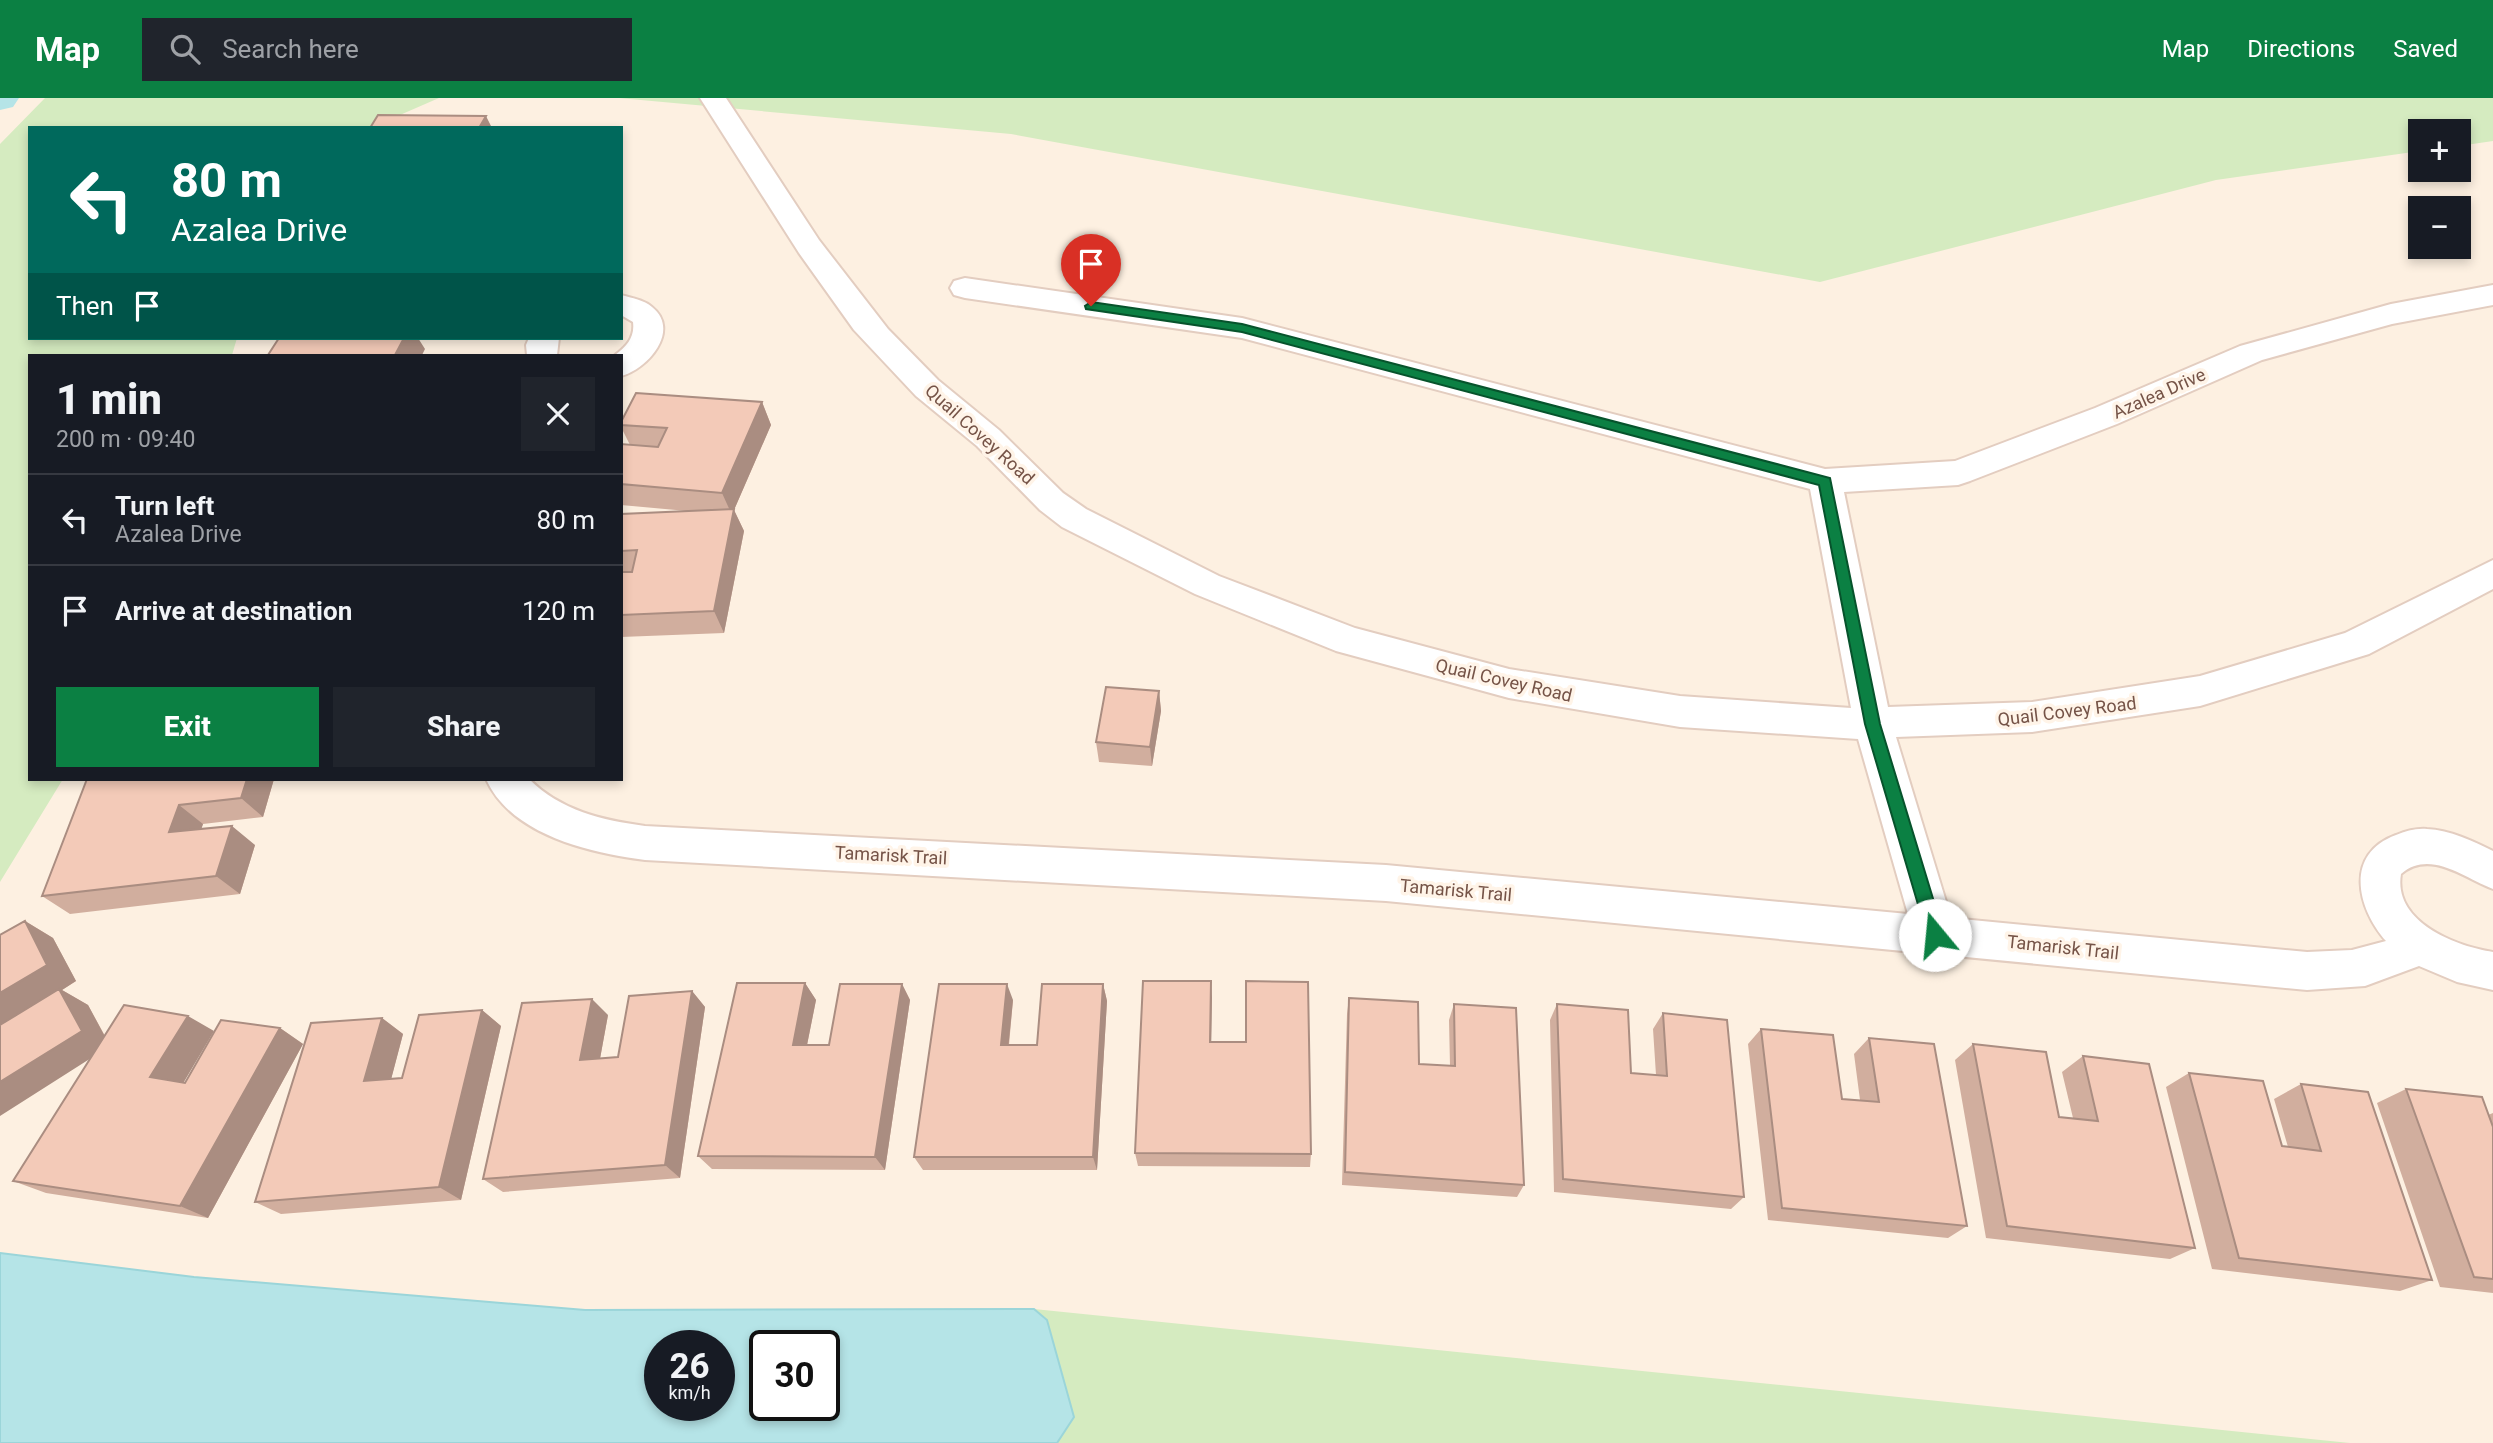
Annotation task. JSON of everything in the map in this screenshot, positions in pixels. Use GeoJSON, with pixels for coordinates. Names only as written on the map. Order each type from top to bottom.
{"type":"FeatureCollection","features":[{"type":"Feature","properties":{"kind":"street","name":"Quail Covey Road"},"geometry":{"type":"LineString","coordinates":[[713,98],[842,294],[876,335],[937,397],[987,438],[1064,512],[1130,549],[1241,601],[1288,619],[1454,670],[1593,699],[1710,715],[1872,724],[2004,720],[2137,704],[2260,676],[2369,639],[2463,593],[2493,573]]}},
{"type":"Feature","properties":{"kind":"street","name":"Azalea Drive"},"geometry":{"type":"LineString","coordinates":[[965,288],[1242,328],[1825,481],[1958,473],[2106,416],[2251,353],[2391,314],[2493,295]]}},
{"type":"Feature","properties":{"kind":"street"},"geometry":{"type":"LineString","coordinates":[[623,306],[640,312],[648,321],[650,333],[646,345],[636,357],[623,365]]}},
{"type":"Feature","properties":{"kind":"street"},"geometry":{"type":"LineString","coordinates":[[1825,481],[1872,724],[1935,935]]}},
{"type":"Feature","properties":{"kind":"street","name":"Tamarisk Trail"},"geometry":{"type":"LineString","coordinates":[[507,781],[542,813],[574,829],[633,842],[1387,883],[2307,971],[2351,971],[2389,962],[2419,945]]}},
{"type":"Feature","properties":{"kind":"street"},"geometry":{"type":"LineString","coordinates":[[2493,871],[2468,856],[2442,848],[2418,846],[2397,852],[2384,864],[2379,882],[2384,902],[2398,924],[2419,945],[2444,960],[2472,970],[2493,971]]}},
{"type":"Feature","properties":{"kind":"green space"},"geometry":{"type":"Polygon","coordinates":[[[45,98],[439,98],[375,126],[28,126],[28,340],[236,340],[232,354],[28,354],[28,781],[62,781],[0,882],[0,144],[45,98]]]}},
{"type":"Feature","properties":{"kind":"green space"},"geometry":{"type":"Polygon","coordinates":[[[619,98],[2493,98],[2493,141],[2471,144],[2471,119],[2408,119],[2408,153],[2216,180],[1820,282],[1011,134],[619,98]]]}},
{"type":"Feature","properties":{"kind":"green space"},"geometry":{"type":"Polygon","coordinates":[[[0,1253],[194,1277],[585,1310],[1034,1309],[2350,1443],[0,1443],[0,1253]]]}},
{"type":"Feature","properties":{"kind":"water"},"geometry":{"type":"Polygon","coordinates":[[[0,1253],[194,1277],[585,1310],[1034,1309],[1047,1320],[1074,1417],[1057,1443],[0,1443],[0,1253]]]}},
{"type":"Feature","properties":{"kind":"building"},"geometry":{"type":"Polygon","coordinates":[[[378,115],[486,116],[480,126],[371,126],[378,115]]]}},
{"type":"Feature","properties":{"kind":"building"},"geometry":{"type":"Polygon","coordinates":[[[278,340],[403,340],[396,354],[269,354],[278,340]]]}},
{"type":"Feature","properties":{"kind":"building"},"geometry":{"type":"Polygon","coordinates":[[[636,393],[762,402],[722,493],[623,484],[623,444],[658,447],[667,428],[623,425],[623,418],[636,393]]]}},
{"type":"Feature","properties":{"kind":"building"},"geometry":{"type":"Polygon","coordinates":[[[734,509],[714,611],[623,615],[623,572],[632,572],[637,550],[623,551],[623,514],[734,509]]]}},
{"type":"Feature","properties":{"kind":"building"},"geometry":{"type":"Polygon","coordinates":[[[1106,687],[1159,691],[1150,747],[1096,742],[1106,687]]]}},
{"type":"Feature","properties":{"kind":"building"},"geometry":{"type":"Polygon","coordinates":[[[86,781],[246,781],[241,798],[179,805],[169,832],[232,826],[216,876],[42,896],[86,781]]]}},
{"type":"Feature","properties":{"kind":"building"},"geometry":{"type":"Polygon","coordinates":[[[25,921],[47,965],[0,993],[0,935],[25,921]]]}},
{"type":"Feature","properties":{"kind":"building"},"geometry":{"type":"Polygon","coordinates":[[[1143,981],[1211,981],[1210,1042],[1246,1042],[1246,981],[1308,982],[1311,1154],[1135,1153],[1143,981]]]}},
{"type":"Feature","properties":{"kind":"building"},"geometry":{"type":"Polygon","coordinates":[[[737,983],[805,983],[793,1045],[829,1045],[840,984],[902,984],[875,1157],[698,1156],[737,983]]]}},
{"type":"Feature","properties":{"kind":"building"},"geometry":{"type":"Polygon","coordinates":[[[939,984],[1007,984],[1001,1045],[1037,1045],[1042,984],[1103,984],[1093,1157],[914,1157],[939,984]]]}},
{"type":"Feature","properties":{"kind":"building"},"geometry":{"type":"Polygon","coordinates":[[[59,989],[82,1031],[0,1082],[0,1025],[59,989]]]}},
{"type":"Feature","properties":{"kind":"building"},"geometry":{"type":"Polygon","coordinates":[[[692,991],[665,1165],[483,1179],[522,1003],[592,999],[580,1060],[618,1057],[629,996],[692,991]]]}},
{"type":"Feature","properties":{"kind":"building"},"geometry":{"type":"Polygon","coordinates":[[[1349,998],[1418,1002],[1419,1064],[1455,1066],[1454,1004],[1516,1008],[1524,1185],[1345,1172],[1349,998]]]}},
{"type":"Feature","properties":{"kind":"building"},"geometry":{"type":"Polygon","coordinates":[[[1557,1004],[1628,1010],[1631,1073],[1667,1076],[1663,1013],[1727,1020],[1744,1197],[1563,1179],[1557,1004]]]}},
{"type":"Feature","properties":{"kind":"building"},"geometry":{"type":"Polygon","coordinates":[[[124,1005],[188,1016],[150,1077],[185,1083],[221,1020],[280,1028],[180,1206],[13,1181],[124,1005]]]}},
{"type":"Feature","properties":{"kind":"building"},"geometry":{"type":"Polygon","coordinates":[[[482,1010],[439,1187],[255,1202],[311,1023],[382,1018],[364,1081],[402,1078],[419,1015],[482,1010]]]}},
{"type":"Feature","properties":{"kind":"building"},"geometry":{"type":"Polygon","coordinates":[[[1761,1029],[1833,1035],[1842,1099],[1879,1102],[1869,1038],[1934,1044],[1967,1226],[1782,1208],[1761,1029]]]}},
{"type":"Feature","properties":{"kind":"building"},"geometry":{"type":"Polygon","coordinates":[[[1973,1044],[2046,1052],[2059,1117],[2098,1121],[2083,1056],[2149,1064],[2195,1248],[2007,1226],[1973,1044]]]}},
{"type":"Feature","properties":{"kind":"building"},"geometry":{"type":"Polygon","coordinates":[[[2189,1073],[2263,1081],[2282,1146],[2321,1151],[2301,1084],[2368,1092],[2432,1280],[2239,1258],[2189,1073]]]}},
{"type":"Feature","properties":{"kind":"building"},"geometry":{"type":"Polygon","coordinates":[[[2406,1089],[2482,1097],[2493,1127],[2493,1279],[2474,1277],[2406,1089]]]}},
{"type":"Feature","properties":{"kind":"route"},"geometry":{"type":"LineString","coordinates":[[1091,306],[1242,328],[1825,481],[1872,724],[1935,935]]}}]}
